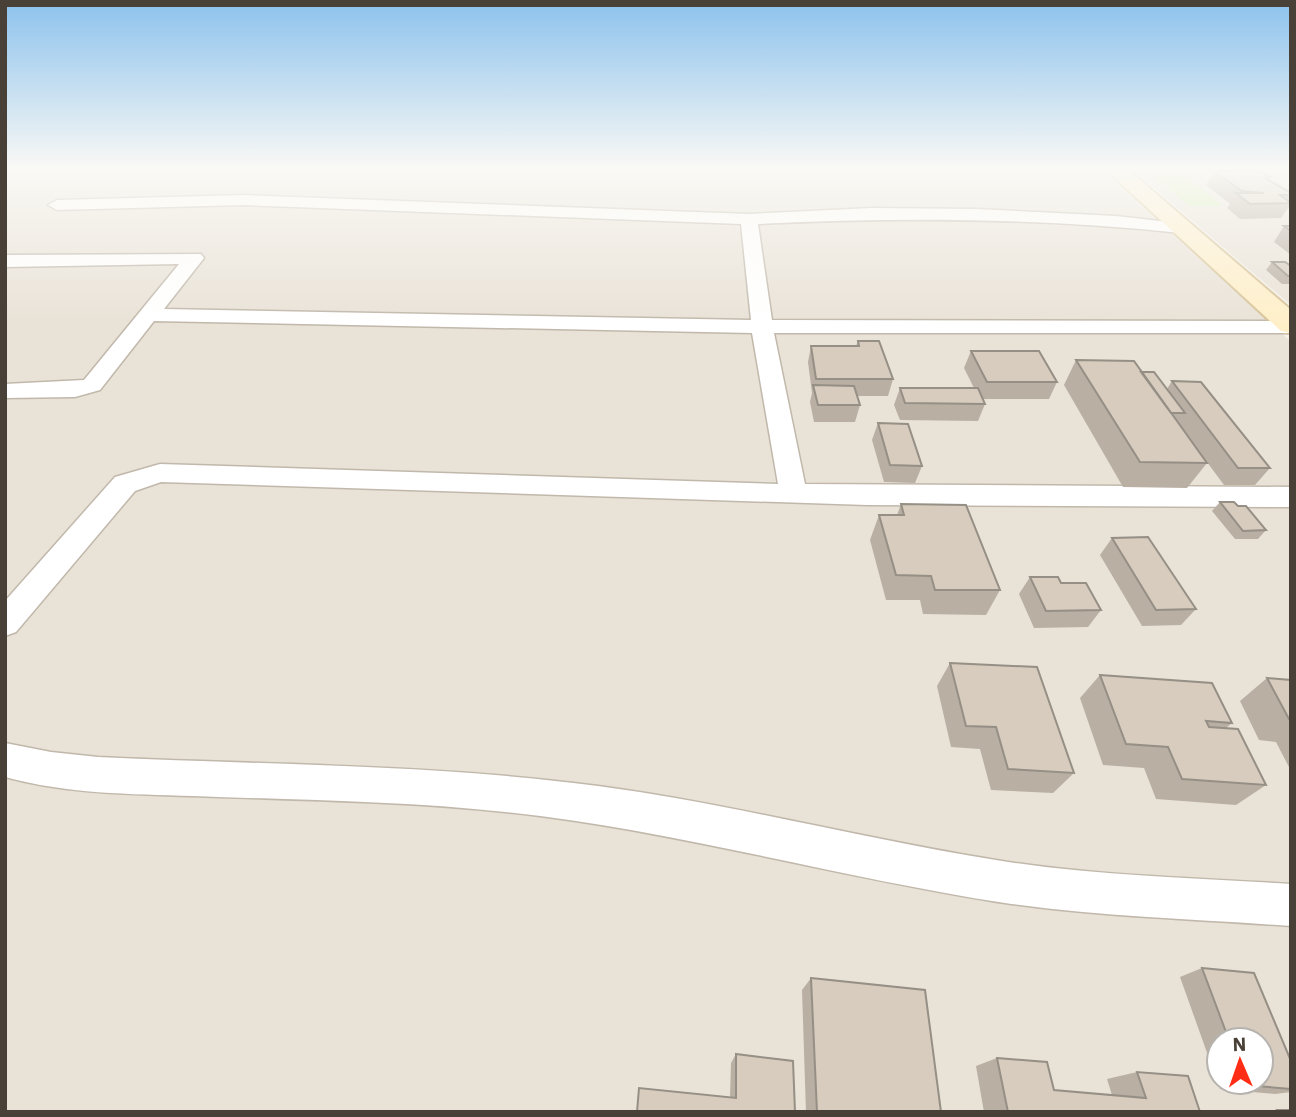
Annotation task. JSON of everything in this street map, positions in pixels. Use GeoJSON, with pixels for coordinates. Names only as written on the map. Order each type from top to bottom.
{"type":"FeatureCollection","features":[{"type":"Feature","properties":{"kind":"main road"},"geometry":{"type":"LineString","coordinates":[[1172,220],[1291,326]]}},
{"type":"Feature","properties":{"kind":"street"},"geometry":{"type":"LineString","coordinates":[[749,220],[762,326],[793,493]]}},
{"type":"Feature","properties":{"kind":"street"},"geometry":{"type":"LineString","coordinates":[[1117,220],[1181,228]]}},
{"type":"Feature","properties":{"kind":"street"},"geometry":{"type":"LineString","coordinates":[[5,261],[194,258],[92,385],[85,389],[5,391]]}},
{"type":"Feature","properties":{"kind":"street"},"geometry":{"type":"LineString","coordinates":[[150,315],[269,315],[600,326],[1291,326]]}},
{"type":"Feature","properties":{"kind":"street"},"geometry":{"type":"LineString","coordinates":[[5,623],[125,484],[160,473],[793,493],[1088,499],[1291,497]]}},
{"type":"Feature","properties":{"kind":"street"},"geometry":{"type":"LineString","coordinates":[[5,760],[57,771],[437,789],[544,798],[696,822],[813,848],[1005,881],[1075,891],[1291,905]]}},
{"type":"Feature","properties":{"kind":"shaded area"},"geometry":{"type":"Polygon","coordinates":[[[5,220],[1157,220],[1291,342],[1291,1112],[5,1112],[5,220]]]}},
{"type":"Feature","properties":{"kind":"shaded area"},"geometry":{"type":"Polygon","coordinates":[[[1192,220],[1291,220],[1291,305],[1192,220]]]}},
{"type":"Feature","properties":{"kind":"building"},"geometry":{"type":"Polygon","coordinates":[[[1272,262],[1285,262],[1291,266],[1291,276],[1288,276],[1272,262]]]}},
{"type":"Feature","properties":{"kind":"building"},"geometry":{"type":"Polygon","coordinates":[[[858,341],[879,341],[893,379],[816,379],[811,346],[859,346],[858,341]]]}},
{"type":"Feature","properties":{"kind":"building"},"geometry":{"type":"Polygon","coordinates":[[[971,351],[1039,351],[1057,382],[987,382],[971,351]]]}},
{"type":"Feature","properties":{"kind":"building"},"geometry":{"type":"Polygon","coordinates":[[[1076,360],[1134,361],[1207,463],[1140,462],[1076,360]]]}},
{"type":"Feature","properties":{"kind":"building"},"geometry":{"type":"Polygon","coordinates":[[[1141,372],[1154,372],[1185,413],[1171,413],[1141,372]]]}},
{"type":"Feature","properties":{"kind":"building"},"geometry":{"type":"Polygon","coordinates":[[[1172,381],[1201,382],[1270,468],[1238,468],[1172,381]]]}},
{"type":"Feature","properties":{"kind":"building"},"geometry":{"type":"Polygon","coordinates":[[[813,385],[854,386],[860,405],[818,405],[813,385]]]}},
{"type":"Feature","properties":{"kind":"building"},"geometry":{"type":"Polygon","coordinates":[[[900,388],[978,388],[985,404],[905,403],[900,388]]]}},
{"type":"Feature","properties":{"kind":"building"},"geometry":{"type":"Polygon","coordinates":[[[878,423],[908,424],[922,466],[890,465],[878,423]]]}},
{"type":"Feature","properties":{"kind":"building"},"geometry":{"type":"Polygon","coordinates":[[[1220,502],[1234,502],[1238,506],[1246,506],[1266,530],[1243,531],[1220,502]]]}},
{"type":"Feature","properties":{"kind":"building"},"geometry":{"type":"Polygon","coordinates":[[[901,504],[966,505],[1000,590],[935,590],[931,576],[896,575],[879,515],[904,515],[901,504]]]}},
{"type":"Feature","properties":{"kind":"building"},"geometry":{"type":"Polygon","coordinates":[[[1148,537],[1196,609],[1156,610],[1112,538],[1148,537]]]}},
{"type":"Feature","properties":{"kind":"building"},"geometry":{"type":"Polygon","coordinates":[[[1030,577],[1058,577],[1061,583],[1086,583],[1101,610],[1046,611],[1030,577]]]}},
{"type":"Feature","properties":{"kind":"building"},"geometry":{"type":"Polygon","coordinates":[[[950,663],[1037,667],[1074,773],[1008,769],[996,727],[966,726],[950,663]]]}},
{"type":"Feature","properties":{"kind":"building"},"geometry":{"type":"Polygon","coordinates":[[[1100,675],[1212,683],[1232,723],[1206,721],[1209,727],[1238,729],[1266,785],[1182,779],[1168,747],[1126,744],[1100,675]]]}},
{"type":"Feature","properties":{"kind":"building"},"geometry":{"type":"Polygon","coordinates":[[[1267,678],[1291,680],[1291,719],[1289,719],[1267,678]]]}},
{"type":"Feature","properties":{"kind":"building"},"geometry":{"type":"Polygon","coordinates":[[[1202,968],[1254,973],[1291,1061],[1291,1089],[1275,1088],[1275,1026],[1224,1026],[1202,968]]]}},
{"type":"Feature","properties":{"kind":"building"},"geometry":{"type":"Polygon","coordinates":[[[811,978],[925,990],[941,1112],[817,1112],[811,978]]]}},
{"type":"Feature","properties":{"kind":"building"},"geometry":{"type":"Polygon","coordinates":[[[736,1054],[793,1061],[795,1112],[637,1112],[639,1088],[736,1098],[736,1054]]]}},
{"type":"Feature","properties":{"kind":"building"},"geometry":{"type":"Polygon","coordinates":[[[997,1058],[1047,1062],[1054,1090],[1146,1098],[1137,1072],[1188,1076],[1200,1112],[1008,1112],[997,1058]]]}}]}
